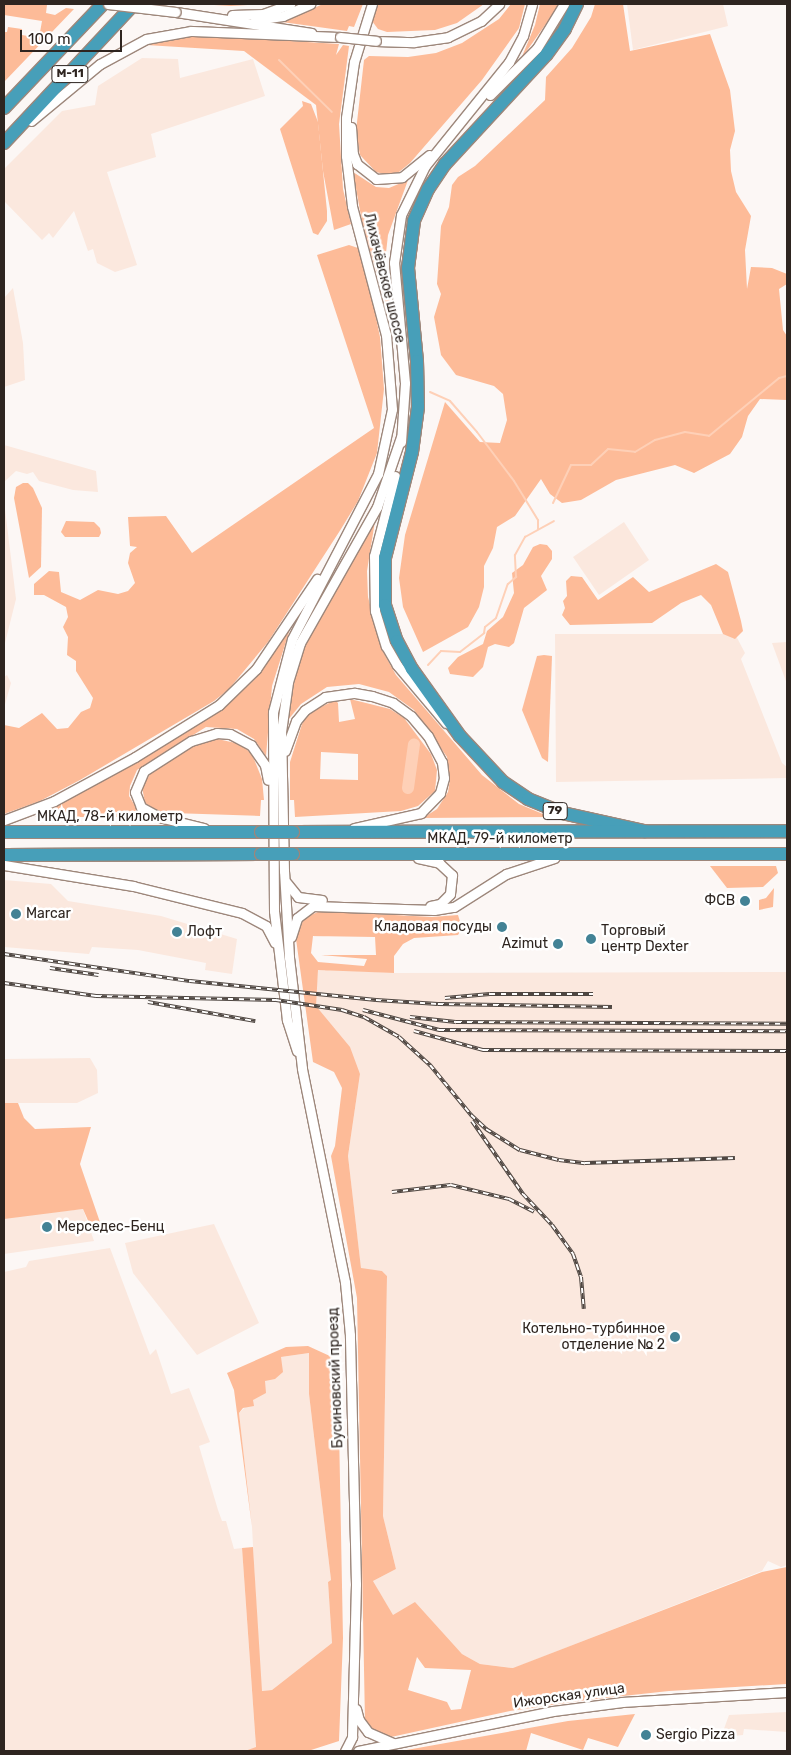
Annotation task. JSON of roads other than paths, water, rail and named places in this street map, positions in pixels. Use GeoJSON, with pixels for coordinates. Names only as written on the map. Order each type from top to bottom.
{"type":"FeatureCollection","features":[{"type":"Feature","properties":{"kind":"highway","name":"М-11"},"geometry":{"type":"LineString","coordinates":[[4,108],[103,4]]}},
{"type":"Feature","properties":{"kind":"highway","name":"М-11"},"geometry":{"type":"LineString","coordinates":[[4,144],[134,4]]}},
{"type":"Feature","properties":{"kind":"highway"},"geometry":{"type":"LineString","coordinates":[[460,736],[412,669],[397,641],[385,605],[385,558],[412,452],[418,408],[417,360],[408,268],[410,238],[420,204],[437,175],[546,55],[565,29],[577,4]]}},
{"type":"Feature","properties":{"kind":"highway","name":"79"},"geometry":{"type":"LineString","coordinates":[[460,736],[503,782],[528,800],[562,813],[644,831]]}},
{"type":"Feature","properties":{"kind":"highway","name":"МКАД, 79-й километр"},"geometry":{"type":"LineString","coordinates":[[216,832],[787,831]]}},
{"type":"Feature","properties":{"kind":"highway","name":"МКАД, 78-й километр"},"geometry":{"type":"LineString","coordinates":[[4,832],[216,832]]}},
{"type":"Feature","properties":{"kind":"highway","name":"МКАД, 79-й километр"},"geometry":{"type":"LineString","coordinates":[[4,854],[787,854]]}},
{"type":"Feature","properties":{"kind":"main road"},"geometry":{"type":"LineString","coordinates":[[108,4],[232,19],[339,37],[376,41],[414,42],[448,37],[481,20],[499,4]]}},
{"type":"Feature","properties":{"kind":"main road"},"geometry":{"type":"LineString","coordinates":[[199,15],[263,14],[290,4]]}},
{"type":"Feature","properties":{"kind":"main road"},"geometry":{"type":"LineString","coordinates":[[232,19],[267,19],[310,4]]}},
{"type":"Feature","properties":{"kind":"main road","name":"Лихачёвское шоссе"},"geometry":{"type":"LineString","coordinates":[[338,551],[378,474],[392,409],[386,335],[358,234],[348,180],[345,134],[356,50],[372,4]]}},
{"type":"Feature","properties":{"kind":"main road"},"geometry":{"type":"LineString","coordinates":[[466,118],[517,48],[532,4]]}},
{"type":"Feature","properties":{"kind":"main road"},"geometry":{"type":"LineString","coordinates":[[349,94],[353,154],[362,170],[376,179],[394,180],[407,175],[537,48],[564,4]]}},
{"type":"Feature","properties":{"kind":"main road"},"geometry":{"type":"LineString","coordinates":[[4,144],[100,64],[146,39],[191,31],[339,37]]}},
{"type":"Feature","properties":{"kind":"main road"},"geometry":{"type":"LineString","coordinates":[[448,136],[407,199],[394,247],[394,280],[406,383],[401,437],[374,556],[375,611],[386,646],[397,665],[432,709],[460,736]]}},
{"type":"Feature","properties":{"kind":"main road"},"geometry":{"type":"LineString","coordinates":[[302,1068],[289,957],[284,872],[282,766],[284,704],[297,652],[314,614],[377,507],[401,437]]}},
{"type":"Feature","properties":{"kind":"main road"},"geometry":{"type":"LineString","coordinates":[[302,1068],[288,1020],[277,948],[271,801],[273,712],[285,658],[300,620],[338,551]]}},
{"type":"Feature","properties":{"kind":"main road"},"geometry":{"type":"LineString","coordinates":[[4,820],[41,808],[127,761],[233,694],[256,669],[338,551]]}},
{"type":"Feature","properties":{"kind":"main road"},"geometry":{"type":"LineString","coordinates":[[282,766],[287,740],[296,721],[305,710],[325,697],[355,693],[372,696],[402,708],[419,726],[438,754],[444,771],[443,786],[435,802],[412,816],[335,831]]}},
{"type":"Feature","properties":{"kind":"main road"},"geometry":{"type":"LineString","coordinates":[[216,832],[159,817],[141,807],[135,792],[144,771],[204,735],[230,734],[251,745],[259,753],[265,765],[271,801]]}},
{"type":"Feature","properties":{"kind":"main road"},"geometry":{"type":"LineString","coordinates":[[289,957],[293,925],[303,910],[313,906],[434,910],[454,907],[516,869],[568,854]]}},
{"type":"Feature","properties":{"kind":"main road"},"geometry":{"type":"LineString","coordinates":[[284,872],[290,891],[307,900],[431,906],[446,900],[453,889],[452,875],[448,868],[439,862],[403,855]]}},
{"type":"Feature","properties":{"kind":"main road"},"geometry":{"type":"LineString","coordinates":[[4,865],[133,886],[242,913],[266,926],[277,948]]}},
{"type":"Feature","properties":{"kind":"main road","name":"Бусиновский проезд"},"geometry":{"type":"LineString","coordinates":[[302,1068],[345,1282],[350,1335],[356,1584],[354,1691]]}},
{"type":"Feature","properties":{"kind":"main road"},"geometry":{"type":"LineString","coordinates":[[354,1691],[362,1725],[375,1737],[396,1743]]}},
{"type":"Feature","properties":{"kind":"main road"},"geometry":{"type":"LineString","coordinates":[[345,1751],[352,1737],[354,1691]]}},
{"type":"Feature","properties":{"kind":"main road","name":"Ижорская улица"},"geometry":{"type":"LineString","coordinates":[[358,1751],[527,1716],[622,1702],[787,1692]]}},
{"type":"Feature","properties":{"kind":"waterway"},"geometry":{"type":"LineString","coordinates":[[279,60],[332,112]]}},
{"type":"Feature","properties":{"kind":"waterway"},"geometry":{"type":"LineString","coordinates":[[553,503],[571,465],[591,465],[608,449],[635,452],[655,440],[685,432],[709,436],[779,378],[787,376]]}},
{"type":"Feature","properties":{"kind":"waterway"},"geometry":{"type":"LineString","coordinates":[[430,392],[450,401],[477,432],[514,481],[538,520],[538,529]]}},
{"type":"Feature","properties":{"kind":"waterway"},"geometry":{"type":"LineString","coordinates":[[428,665],[441,651],[460,652],[484,633],[485,627],[496,618],[508,584],[516,577],[515,555],[525,537],[554,521]]}},
{"type":"Feature","properties":{"kind":"waterway"},"geometry":{"type":"LineString","coordinates":[[408,788],[414,744]]}},
{"type":"Feature","properties":{"kind":"railway"},"geometry":{"type":"LineString","coordinates":[[4,954],[190,981],[376,1000],[438,1004],[612,1007]]}},
{"type":"Feature","properties":{"kind":"railway"},"geometry":{"type":"LineString","coordinates":[[50,968],[99,975]]}},
{"type":"Feature","properties":{"kind":"railway"},"geometry":{"type":"LineString","coordinates":[[4,983],[96,996],[276,1000],[342,1010],[364,1017],[399,1037],[430,1065],[471,1115],[486,1129],[520,1150],[559,1160],[585,1163],[735,1158]]}},
{"type":"Feature","properties":{"kind":"railway"},"geometry":{"type":"LineString","coordinates":[[445,998],[490,994],[593,994]]}},
{"type":"Feature","properties":{"kind":"railway"},"geometry":{"type":"LineString","coordinates":[[148,1002],[255,1021]]}},
{"type":"Feature","properties":{"kind":"railway"},"geometry":{"type":"LineString","coordinates":[[363,1010],[439,1030],[787,1031]]}},
{"type":"Feature","properties":{"kind":"railway"},"geometry":{"type":"LineString","coordinates":[[410,1017],[456,1022],[787,1024]]}},
{"type":"Feature","properties":{"kind":"railway"},"geometry":{"type":"LineString","coordinates":[[414,1031],[483,1050],[787,1051]]}},
{"type":"Feature","properties":{"kind":"railway"},"geometry":{"type":"LineString","coordinates":[[472,1121],[523,1194],[552,1225],[573,1254],[581,1277],[584,1309]]}},
{"type":"Feature","properties":{"kind":"railway"},"geometry":{"type":"LineString","coordinates":[[392,1192],[451,1185],[509,1199],[534,1212]]}},
{"type":"Feature","properties":{"kind":"place","name":"ФСВ"},"geometry":{"type":"Point","coordinates":[745,901]}},
{"type":"Feature","properties":{"kind":"place","name":"Marcar"},"geometry":{"type":"Point","coordinates":[16,914]}},
{"type":"Feature","properties":{"kind":"place","name":"Кладовая посуды"},"geometry":{"type":"Point","coordinates":[502,927]}},
{"type":"Feature","properties":{"kind":"place","name":"Лофт"},"geometry":{"type":"Point","coordinates":[177,932]}},
{"type":"Feature","properties":{"kind":"place","name":"Торговый центр Dexter"},"geometry":{"type":"Point","coordinates":[591,939]}},
{"type":"Feature","properties":{"kind":"place","name":"Azimut"},"geometry":{"type":"Point","coordinates":[558,944]}},
{"type":"Feature","properties":{"kind":"place","name":"Мерседес-Бенц"},"geometry":{"type":"Point","coordinates":[47,1227]}},
{"type":"Feature","properties":{"kind":"place","name":"Котельно-турбинное отделение № 2"},"geometry":{"type":"Point","coordinates":[675,1337]}},
{"type":"Feature","properties":{"kind":"place","name":"Sergio Pizza"},"geometry":{"type":"Point","coordinates":[646,1735]}}]}
